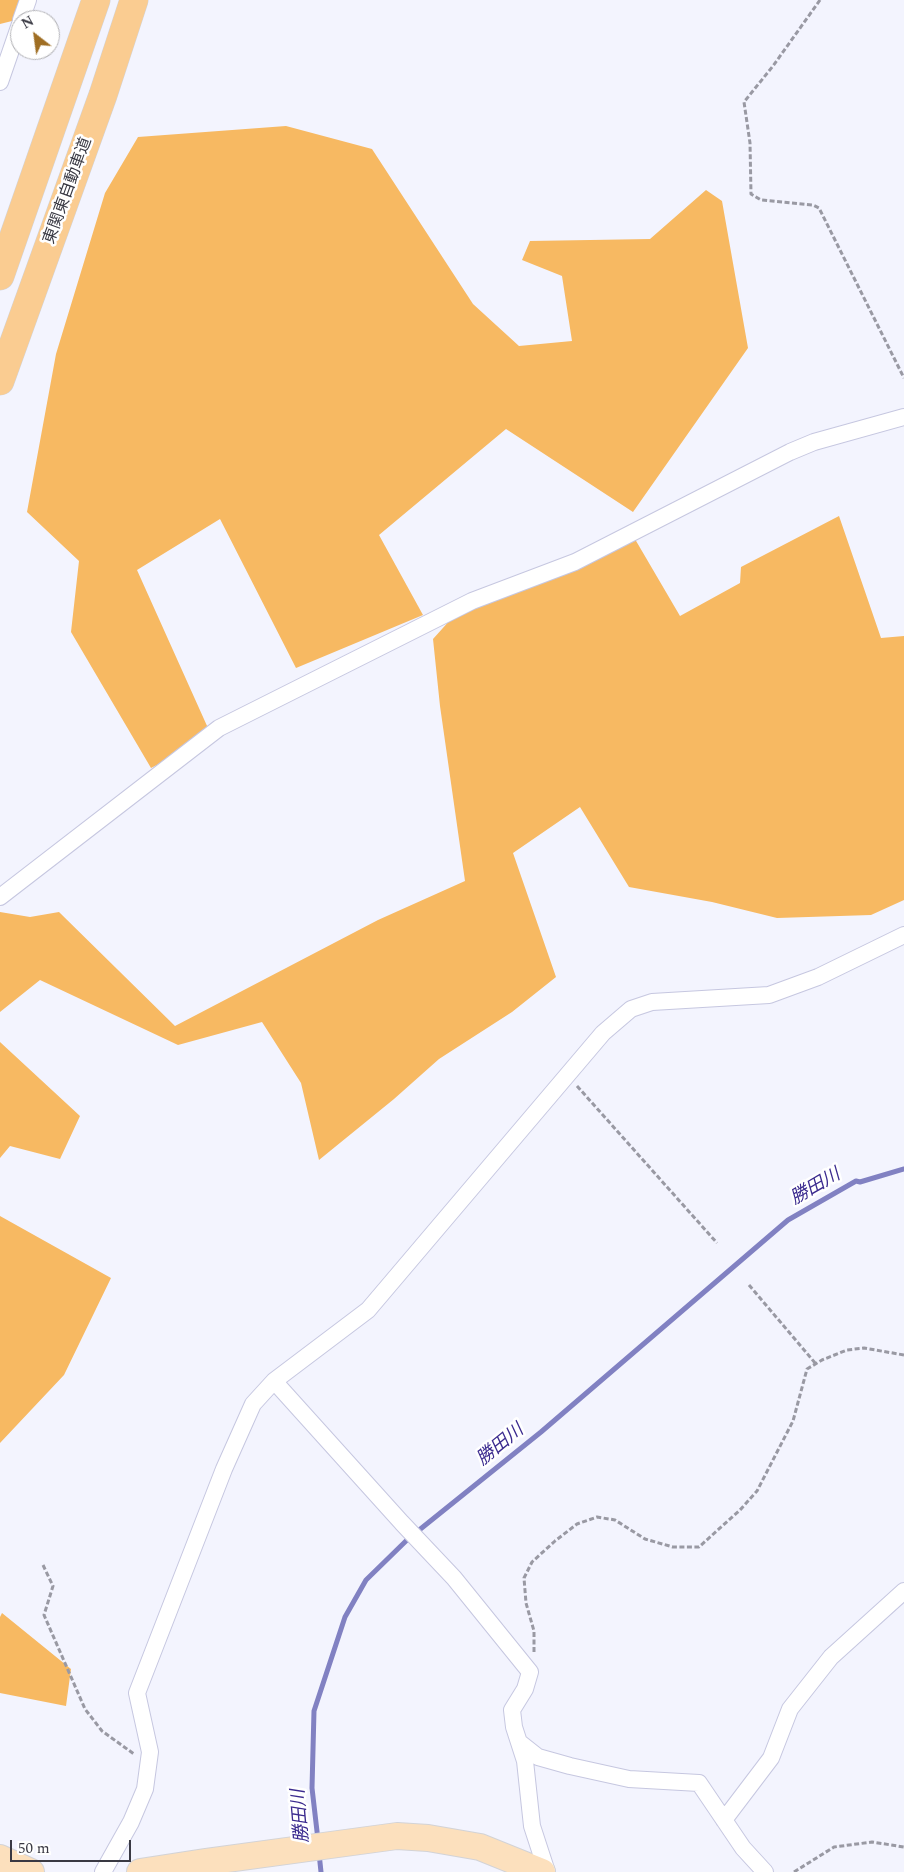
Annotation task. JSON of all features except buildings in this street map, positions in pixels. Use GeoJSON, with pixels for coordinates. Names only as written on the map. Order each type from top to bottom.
{"type":"FeatureCollection","features":[{"type":"Feature","properties":{"kind":"highway"},"geometry":{"type":"LineString","coordinates":[[0,276],[96,0]]}},
{"type":"Feature","properties":{"kind":"highway","name":"東関東自動車道"},"geometry":{"type":"LineString","coordinates":[[0,381],[103,96],[134,0]]}},
{"type":"Feature","properties":{"kind":"main road"},"geometry":{"type":"LineString","coordinates":[[140,1872],[214,1860],[397,1836],[428,1838],[480,1847],[542,1872]]}},
{"type":"Feature","properties":{"kind":"main road"},"geometry":{"type":"LineString","coordinates":[[0,1858],[30,1872]]}},
{"type":"Feature","properties":{"kind":"street"},"geometry":{"type":"LineString","coordinates":[[0,82],[10,53]]}},
{"type":"Feature","properties":{"kind":"street"},"geometry":{"type":"LineString","coordinates":[[0,897],[219,728],[472,601],[575,562],[790,452],[814,442],[904,416]]}},
{"type":"Feature","properties":{"kind":"street"},"geometry":{"type":"LineString","coordinates":[[103,1872],[130,1822],[145,1789],[150,1752],[137,1692],[224,1469],[253,1404],[274,1381],[368,1310],[602,1033],[631,1010],[652,1002],[769,994],[818,977],[904,935]]}},
{"type":"Feature","properties":{"kind":"street"},"geometry":{"type":"LineString","coordinates":[[274,1381],[454,1578],[530,1672],[525,1689],[512,1710],[514,1727],[525,1761],[532,1826],[547,1872]]}},
{"type":"Feature","properties":{"kind":"street"},"geometry":{"type":"LineString","coordinates":[[724,1820],[770,1758],[790,1709],[831,1657],[904,1591]]}},
{"type":"Feature","properties":{"kind":"street"},"geometry":{"type":"LineString","coordinates":[[519,1742],[538,1757],[570,1766],[629,1778],[699,1783],[743,1848],[765,1872]]}},
{"type":"Feature","properties":{"kind":"path"},"geometry":{"type":"LineString","coordinates":[[820,0],[773,66],[744,102],[750,144],[751,194],[761,200],[813,205],[819,208],[904,378]]}},
{"type":"Feature","properties":{"kind":"path"},"geometry":{"type":"LineString","coordinates":[[567,1074],[717,1243]]}},
{"type":"Feature","properties":{"kind":"path"},"geometry":{"type":"LineString","coordinates":[[749,1285],[816,1364]]}},
{"type":"Feature","properties":{"kind":"path"},"geometry":{"type":"LineString","coordinates":[[530,1672],[534,1649],[534,1631],[526,1603],[524,1578],[532,1562],[577,1524],[597,1517],[615,1520],[646,1539],[673,1547],[698,1547],[740,1510],[756,1491],[793,1421],[807,1369],[847,1350],[864,1348],[904,1355]]}},
{"type":"Feature","properties":{"kind":"path"},"geometry":{"type":"LineString","coordinates":[[43,1565],[53,1586],[44,1615],[85,1709],[102,1730],[148,1765]]}},
{"type":"Feature","properties":{"kind":"path"},"geometry":{"type":"LineString","coordinates":[[794,1872],[834,1847],[872,1842],[904,1847]]}},
{"type":"Feature","properties":{"kind":"shaded area"},"geometry":{"type":"Polygon","coordinates":[[[0,0],[25,0],[20,10],[10,10],[10,22],[0,24],[0,0]]]}},
{"type":"Feature","properties":{"kind":"shaded area"},"geometry":{"type":"Polygon","coordinates":[[[286,126],[372,149],[473,304],[519,346],[572,341],[562,276],[522,260],[530,241],[650,239],[706,190],[722,201],[748,348],[633,512],[506,429],[379,535],[423,615],[296,668],[220,519],[137,570],[212,737],[151,768],[71,632],[79,561],[27,512],[56,354],[105,193],[138,137],[286,126]]]}},
{"type":"Feature","properties":{"kind":"shaded area"},"geometry":{"type":"Polygon","coordinates":[[[839,516],[881,638],[904,636],[904,900],[871,915],[777,918],[712,902],[629,887],[580,807],[513,853],[556,977],[512,1012],[439,1059],[394,1099],[319,1160],[301,1083],[262,1022],[178,1045],[40,980],[0,1012],[0,912],[30,917],[59,912],[175,1026],[378,920],[465,881],[440,706],[433,639],[460,609],[632,534],[680,616],[740,583],[741,567],[839,516]]]}},
{"type":"Feature","properties":{"kind":"shaded area"},"geometry":{"type":"Polygon","coordinates":[[[0,1042],[80,1116],[60,1159],[10,1146],[0,1158],[0,1042]]]}},
{"type":"Feature","properties":{"kind":"shaded area"},"geometry":{"type":"Polygon","coordinates":[[[0,1216],[111,1278],[64,1375],[0,1443],[0,1216]]]}},
{"type":"Feature","properties":{"kind":"shaded area"},"geometry":{"type":"Polygon","coordinates":[[[2,1613],[71,1669],[66,1706],[0,1693],[0,1617],[2,1613]]]}},
{"type":"Feature","properties":{"kind":"waterway","name":"勝田川"},"geometry":{"type":"LineString","coordinates":[[318,1840],[312,1788],[314,1711],[345,1617],[366,1580],[408,1539],[541,1432],[788,1220],[856,1181],[860,1182],[904,1169]]}},
{"type":"Feature","properties":{"kind":"waterway","name":"勝田川"},"geometry":{"type":"LineString","coordinates":[[319,1853],[321,1872]]}}]}
